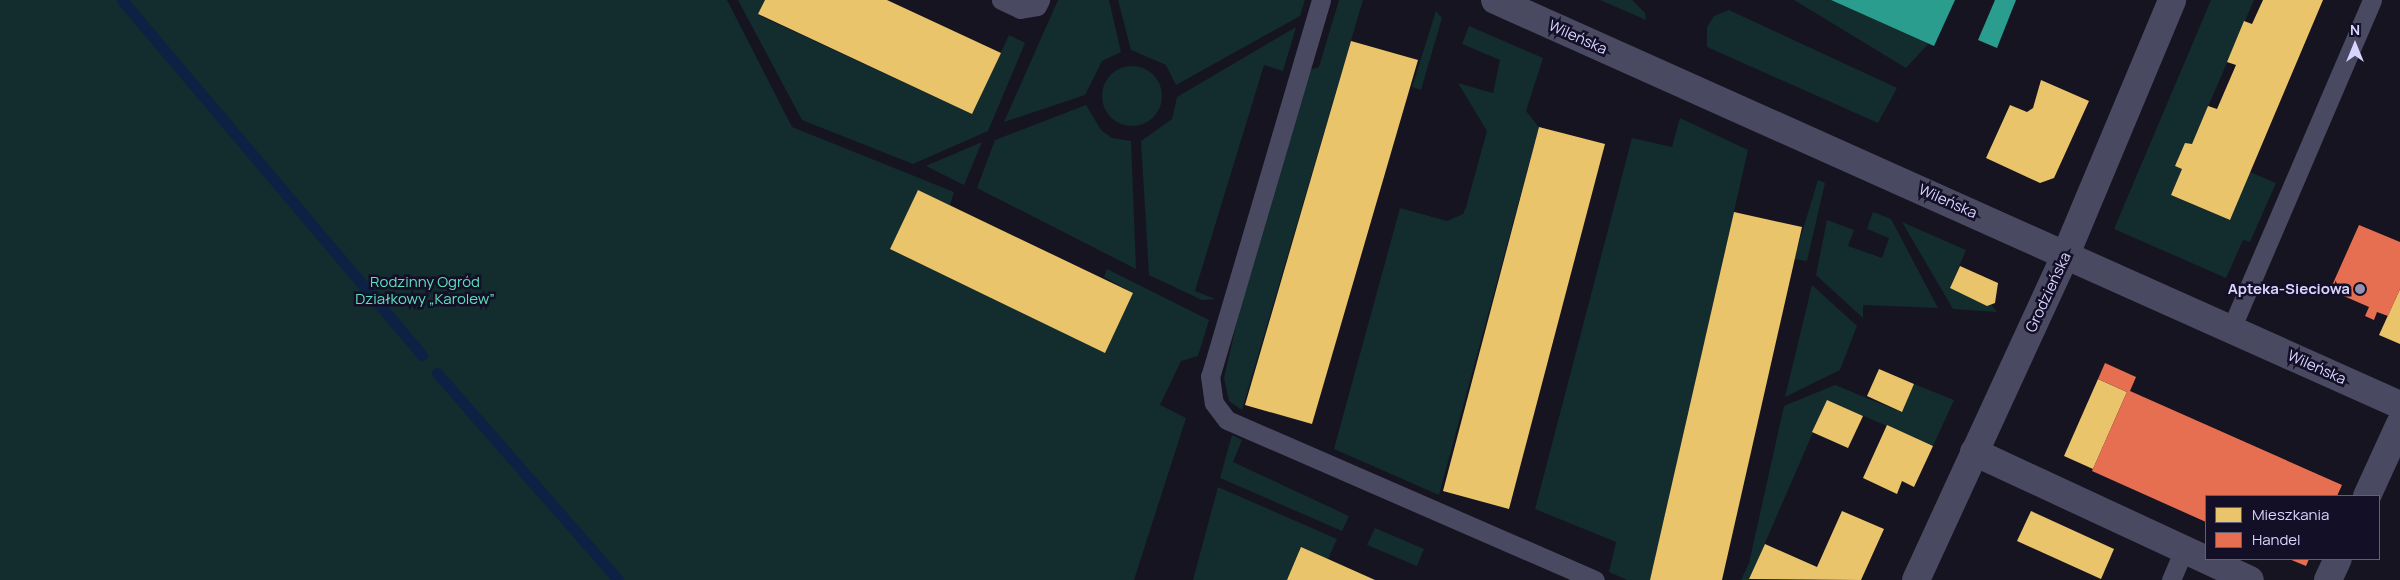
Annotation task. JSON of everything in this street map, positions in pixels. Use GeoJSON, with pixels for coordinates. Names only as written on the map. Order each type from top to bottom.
{"type":"FeatureCollection","features":[{"type":"Feature","properties":{"kind":"street","name":"Wileńska"},"geometry":{"type":"LineString","coordinates":[[1495,0],[2400,404]]}},
{"type":"Feature","properties":{"kind":"street","name":"Grodzieńska"},"geometry":{"type":"LineString","coordinates":[[1916,580],[2066,254],[2172,0]]}},
{"type":"Feature","properties":{"kind":"street"},"geometry":{"type":"LineString","coordinates":[[2367,495],[2400,424]]}},
{"type":"Feature","properties":{"kind":"street"},"geometry":{"type":"LineString","coordinates":[[1974,452],[2205,559]]}},
{"type":"Feature","properties":{"kind":"street"},"geometry":{"type":"LineString","coordinates":[[2207,560],[2250,580]]}},
{"type":"Feature","properties":{"kind":"street"},"geometry":{"type":"LineString","coordinates":[[2328,580],[2338,560]]}},
{"type":"Feature","properties":{"kind":"lane"},"geometry":{"type":"LineString","coordinates":[[1001,0],[1020,9],[1037,6],[1040,0]]}},
{"type":"Feature","properties":{"kind":"lane"},"geometry":{"type":"LineString","coordinates":[[1321,0],[1210,376],[1214,403],[1227,420],[1595,580]]}},
{"type":"Feature","properties":{"kind":"lane"},"geometry":{"type":"LineString","coordinates":[[2232,329],[2372,0]]}},
{"type":"Feature","properties":{"kind":"lane"},"geometry":{"type":"LineString","coordinates":[[2171,580],[2184,549]]}},
{"type":"Feature","properties":{"kind":"green space","name":"Rodzinny Ogród Działkowy „Karolew”"},"geometry":{"type":"Polygon","coordinates":[[[0,0],[727,0],[792,127],[954,192],[950,205],[918,190],[890,249],[1104,352],[1133,293],[1104,277],[1107,269],[1209,320],[1198,356],[1181,361],[1160,405],[1186,418],[1134,580],[0,580],[0,0]]]}},
{"type":"Feature","properties":{"kind":"green space"},"geometry":{"type":"Polygon","coordinates":[[[738,0],[765,0],[758,15],[972,114],[1009,35],[1025,43],[988,131],[913,164],[802,120],[738,0]]]}},
{"type":"Feature","properties":{"kind":"green space"},"geometry":{"type":"Polygon","coordinates":[[[1058,0],[1109,0],[1121,52],[1102,61],[1085,95],[1004,122],[1058,0]]]}},
{"type":"Feature","properties":{"kind":"green space"},"geometry":{"type":"Polygon","coordinates":[[[1118,0],[1305,0],[1300,16],[1176,85],[1166,65],[1131,50],[1118,0]]]}},
{"type":"Feature","properties":{"kind":"green space"},"geometry":{"type":"Polygon","coordinates":[[[1339,0],[1363,0],[1242,410],[1229,401],[1224,378],[1240,308],[1307,71],[1319,67],[1339,0]]]}},
{"type":"Feature","properties":{"kind":"green space"},"geometry":{"type":"Polygon","coordinates":[[[1600,0],[1632,0],[1645,13],[1646,20],[1600,0]]]}},
{"type":"Feature","properties":{"kind":"green space"},"geometry":{"type":"Polygon","coordinates":[[[1794,0],[1831,0],[1929,43],[1906,68],[1794,0]]]}},
{"type":"Feature","properties":{"kind":"green space"},"geometry":{"type":"Polygon","coordinates":[[[2211,0],[2254,0],[2192,144],[2175,166],[2182,169],[2171,195],[2229,220],[2250,172],[2276,183],[2250,242],[2243,240],[2226,278],[2114,229],[2211,0]]]}},
{"type":"Feature","properties":{"kind":"green space"},"geometry":{"type":"Polygon","coordinates":[[[1729,10],[1897,88],[1878,123],[1707,47],[1707,27],[1714,16],[1729,10]]]}},
{"type":"Feature","properties":{"kind":"green space"},"geometry":{"type":"Polygon","coordinates":[[[1436,11],[1442,18],[1421,90],[1412,87],[1436,11]]]}},
{"type":"Feature","properties":{"kind":"green space"},"geometry":{"type":"Polygon","coordinates":[[[1469,26],[1543,58],[1526,111],[1539,127],[1439,495],[1334,449],[1400,208],[1447,221],[1463,214],[1466,207],[1487,131],[1458,83],[1493,93],[1500,60],[1462,44],[1469,26]]]}},
{"type":"Feature","properties":{"kind":"green space"},"geometry":{"type":"Polygon","coordinates":[[[1296,27],[1283,71],[1264,65],[1195,291],[1215,299],[1202,300],[1149,275],[1141,141],[1172,119],[1177,97],[1296,27]]]}},
{"type":"Feature","properties":{"kind":"green space"},"geometry":{"type":"Polygon","coordinates":[[[1126,66],[1138,66],[1149,71],[1157,79],[1162,90],[1160,108],[1149,121],[1138,126],[1126,126],[1115,121],[1107,113],[1102,102],[1102,90],[1107,79],[1115,71],[1126,66]]]}},
{"type":"Feature","properties":{"kind":"green space"},"geometry":{"type":"Polygon","coordinates":[[[1086,105],[1101,130],[1112,138],[1131,141],[1136,269],[977,188],[995,140],[1086,105]]]}},
{"type":"Feature","properties":{"kind":"green space"},"geometry":{"type":"Polygon","coordinates":[[[1680,118],[1748,150],[1650,580],[1627,580],[1609,572],[1616,542],[1535,509],[1632,138],[1672,147],[1680,118]]]}},
{"type":"Feature","properties":{"kind":"green space"},"geometry":{"type":"Polygon","coordinates":[[[982,142],[964,185],[926,166],[982,142]]]}},
{"type":"Feature","properties":{"kind":"green space"},"geometry":{"type":"Polygon","coordinates":[[[1818,180],[1825,183],[1807,261],[1794,259],[1818,180]]]}},
{"type":"Feature","properties":{"kind":"green space"},"geometry":{"type":"Polygon","coordinates":[[[1873,212],[1891,219],[1938,308],[1863,305],[1863,318],[1816,275],[1827,220],[1854,230],[1848,246],[1882,258],[1889,238],[1867,229],[1873,212]]]}},
{"type":"Feature","properties":{"kind":"green space"},"geometry":{"type":"Polygon","coordinates":[[[1902,222],[1966,250],[1950,288],[1991,304],[1997,312],[1953,309],[1902,222]]]}},
{"type":"Feature","properties":{"kind":"green space"},"geometry":{"type":"Polygon","coordinates":[[[1812,285],[1857,326],[1840,370],[1785,397],[1812,285]]]}},
{"type":"Feature","properties":{"kind":"green space"},"geometry":{"type":"Polygon","coordinates":[[[1914,384],[1954,400],[1933,446],[1827,400],[1749,580],[1741,580],[1749,563],[1784,406],[1835,385],[1901,412],[1914,384]]]}},
{"type":"Feature","properties":{"kind":"green space"},"geometry":{"type":"Polygon","coordinates":[[[1232,435],[1242,440],[1233,462],[1349,516],[1342,531],[1220,478],[1232,435]]]}},
{"type":"Feature","properties":{"kind":"green space"},"geometry":{"type":"Polygon","coordinates":[[[1218,487],[1337,539],[1328,559],[1287,580],[1193,580],[1218,487]]]}},
{"type":"Feature","properties":{"kind":"green space"},"geometry":{"type":"Polygon","coordinates":[[[1375,528],[1424,549],[1417,566],[1367,545],[1375,528]]]}},
{"type":"Feature","properties":{"kind":"building: Mieszkania"},"geometry":{"type":"Polygon","coordinates":[[[765,0],[887,0],[1001,53],[972,114],[758,14],[765,0]]]}},
{"type":"Feature","properties":{"kind":"building: Mieszkania"},"geometry":{"type":"Polygon","coordinates":[[[2263,0],[2323,0],[2230,220],[2171,195],[2182,169],[2175,166],[2185,143],[2192,144],[2208,106],[2217,109],[2236,65],[2227,62],[2244,21],[2252,24],[2263,0]]]}},
{"type":"Feature","properties":{"kind":"building: Mieszkania"},"geometry":{"type":"Polygon","coordinates":[[[1351,41],[1418,60],[1312,424],[1245,405],[1351,41]]]}},
{"type":"Feature","properties":{"kind":"building: Mieszkania"},"geometry":{"type":"Polygon","coordinates":[[[2041,80],[2089,101],[2054,178],[2040,183],[1986,158],[2010,105],[2027,112],[2033,108],[2041,80]]]}},
{"type":"Feature","properties":{"kind":"building: Mieszkania"},"geometry":{"type":"Polygon","coordinates":[[[1539,127],[1605,144],[1509,509],[1443,491],[1539,127]]]}},
{"type":"Feature","properties":{"kind":"building: Mieszkania"},"geometry":{"type":"Polygon","coordinates":[[[918,190],[1133,293],[1105,353],[890,249],[918,190]]]}},
{"type":"Feature","properties":{"kind":"building: Mieszkania"},"geometry":{"type":"Polygon","coordinates":[[[1734,212],[1802,227],[1722,580],[1650,580],[1734,212]]]}},
{"type":"Feature","properties":{"kind":"building: Mieszkania"},"geometry":{"type":"Polygon","coordinates":[[[1960,266],[1998,283],[1995,303],[1987,306],[1950,288],[1960,266]]]}},
{"type":"Feature","properties":{"kind":"building: Mieszkania"},"geometry":{"type":"Polygon","coordinates":[[[2400,289],[2400,344],[2379,335],[2400,289]]]}},
{"type":"Feature","properties":{"kind":"building: Mieszkania"},"geometry":{"type":"Polygon","coordinates":[[[1879,369],[1914,384],[1902,412],[1867,396],[1879,369]]]}},
{"type":"Feature","properties":{"kind":"building: Mieszkania"},"geometry":{"type":"Polygon","coordinates":[[[2098,379],[2127,392],[2093,469],[2064,456],[2098,379]]]}},
{"type":"Feature","properties":{"kind":"building: Mieszkania"},"geometry":{"type":"Polygon","coordinates":[[[1827,400],[1863,416],[1848,448],[1812,432],[1827,400]]]}},
{"type":"Feature","properties":{"kind":"building: Mieszkania"},"geometry":{"type":"Polygon","coordinates":[[[1887,425],[1933,446],[1914,487],[1902,481],[1897,494],[1863,478],[1887,425]]]}},
{"type":"Feature","properties":{"kind":"building: Mieszkania"},"geometry":{"type":"Polygon","coordinates":[[[1842,511],[1884,529],[1861,580],[1749,579],[1765,544],[1817,567],[1842,511]]]}},
{"type":"Feature","properties":{"kind":"building: Mieszkania"},"geometry":{"type":"Polygon","coordinates":[[[2031,511],[2114,549],[2101,579],[2017,541],[2031,511]]]}},
{"type":"Feature","properties":{"kind":"building: Mieszkania"},"geometry":{"type":"Polygon","coordinates":[[[1301,547],[1328,559],[1375,580],[1287,580],[1301,547]]]}},
{"type":"Feature","properties":{"kind":"building: Handel"},"geometry":{"type":"Polygon","coordinates":[[[2359,225],[2400,242],[2400,289],[2388,316],[2377,312],[2374,320],[2365,316],[2369,307],[2330,290],[2359,225]]]}},
{"type":"Feature","properties":{"kind":"building: Handel"},"geometry":{"type":"Polygon","coordinates":[[[2105,363],[2136,377],[2130,391],[2342,485],[2337,495],[2205,495],[2205,522],[2092,471],[2127,392],[2098,379],[2105,363]]]}},
{"type":"Feature","properties":{"kind":"building: Handel"},"geometry":{"type":"Polygon","coordinates":[[[2291,560],[2309,560],[2306,566],[2291,560]]]}},
{"type":"Feature","properties":{"kind":"building: Szkoły"},"geometry":{"type":"Polygon","coordinates":[[[1831,0],[1955,0],[1934,46],[1831,0]]]}},
{"type":"Feature","properties":{"kind":"building: Szkoły"},"geometry":{"type":"Polygon","coordinates":[[[1995,0],[2016,0],[1997,48],[1978,40],[1995,0]]]}},
{"type":"Feature","properties":{"kind":"waterway"},"geometry":{"type":"LineString","coordinates":[[122,0],[422,355]]}},
{"type":"Feature","properties":{"kind":"waterway"},"geometry":{"type":"LineString","coordinates":[[437,373],[618,580]]}},
{"type":"Feature","properties":{"kind":"place","name":"Apteka-Sieciowa"},"geometry":{"type":"Point","coordinates":[2360,289]}}]}
